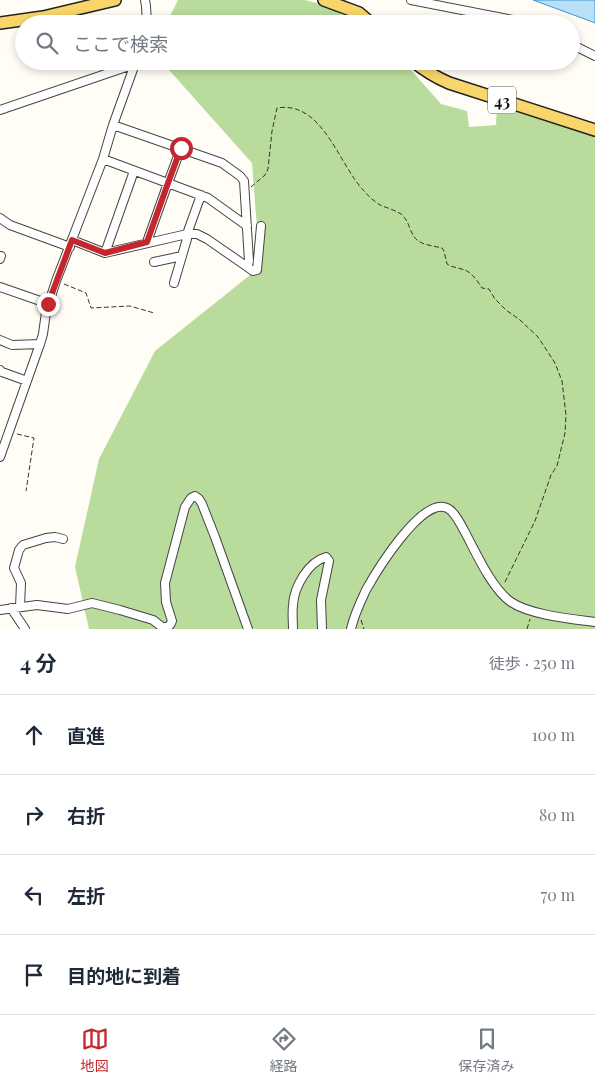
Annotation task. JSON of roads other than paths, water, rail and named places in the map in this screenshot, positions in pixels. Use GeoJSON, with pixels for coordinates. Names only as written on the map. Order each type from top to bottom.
{"type":"FeatureCollection","features":[{"type":"Feature","properties":{"kind":"main road"},"geometry":{"type":"LineString","coordinates":[[51,15],[111,0]]}},
{"type":"Feature","properties":{"kind":"main road"},"geometry":{"type":"LineString","coordinates":[[324,0],[361,15]]}},
{"type":"Feature","properties":{"kind":"main road"},"geometry":{"type":"LineString","coordinates":[[0,23],[15,21]]}},
{"type":"Feature","properties":{"kind":"main road","name":"43"},"geometry":{"type":"LineString","coordinates":[[423,70],[449,83],[595,130]]}},
{"type":"Feature","properties":{"kind":"street"},"geometry":{"type":"LineString","coordinates":[[145,0],[146,15]]}},
{"type":"Feature","properties":{"kind":"street"},"geometry":{"type":"LineString","coordinates":[[412,0],[492,15]]}},
{"type":"Feature","properties":{"kind":"street"},"geometry":{"type":"LineString","coordinates":[[580,48],[595,56]]}},
{"type":"Feature","properties":{"kind":"street"},"geometry":{"type":"LineString","coordinates":[[0,110],[113,70]]}},
{"type":"Feature","properties":{"kind":"street"},"geometry":{"type":"LineString","coordinates":[[0,457],[40,344],[48,304],[103,159],[113,124],[133,70]]}},
{"type":"Feature","properties":{"kind":"street"},"geometry":{"type":"LineString","coordinates":[[113,124],[222,163],[240,176],[244,181],[249,261],[246,266]]}},
{"type":"Feature","properties":{"kind":"street"},"geometry":{"type":"LineString","coordinates":[[147,242],[181,148]]}},
{"type":"Feature","properties":{"kind":"street"},"geometry":{"type":"LineString","coordinates":[[103,159],[208,198],[247,226]]}},
{"type":"Feature","properties":{"kind":"street"},"geometry":{"type":"LineString","coordinates":[[105,253],[134,171]]}},
{"type":"Feature","properties":{"kind":"street"},"geometry":{"type":"LineString","coordinates":[[174,284],[187,240],[187,234],[201,195]]}},
{"type":"Feature","properties":{"kind":"street"},"geometry":{"type":"LineString","coordinates":[[0,218],[10,225],[105,253],[147,242],[187,234],[197,234],[253,271],[257,270],[261,226]]}},
{"type":"Feature","properties":{"kind":"street"},"geometry":{"type":"LineString","coordinates":[[154,262],[182,256]]}},
{"type":"Feature","properties":{"kind":"street"},"geometry":{"type":"LineString","coordinates":[[0,287],[48,304]]}},
{"type":"Feature","properties":{"kind":"street"},"geometry":{"type":"LineString","coordinates":[[0,340],[12,345],[40,344]]}},
{"type":"Feature","properties":{"kind":"street"},"geometry":{"type":"LineString","coordinates":[[0,370],[27,381]]}},
{"type":"Feature","properties":{"kind":"street"},"geometry":{"type":"LineString","coordinates":[[0,610],[36,605],[68,609],[92,603],[153,620],[162,626],[170,625],[172,621],[166,602],[165,583],[185,507],[191,498],[195,496],[202,504],[216,537],[248,629]]}},
{"type":"Feature","properties":{"kind":"street"},"geometry":{"type":"LineString","coordinates":[[351,629],[357,609],[366,590],[398,540],[421,516],[438,507],[447,508],[458,521],[490,577],[500,592],[510,602],[532,611],[595,622]]}},
{"type":"Feature","properties":{"kind":"street"},"geometry":{"type":"LineString","coordinates":[[20,607],[21,583],[14,568],[19,550],[23,545],[46,538],[64,539]]}},
{"type":"Feature","properties":{"kind":"street"},"geometry":{"type":"LineString","coordinates":[[293,629],[293,604],[296,591],[304,576],[314,564],[321,558],[326,557],[329,561],[321,600],[322,629]]}},
{"type":"Feature","properties":{"kind":"street"},"geometry":{"type":"LineString","coordinates":[[11,608],[25,629]]}},
{"type":"Feature","properties":{"kind":"water"},"geometry":{"type":"Polygon","coordinates":[[[533,0],[595,0],[595,23],[580,17],[580,15],[574,15],[533,0]]]}}]}
